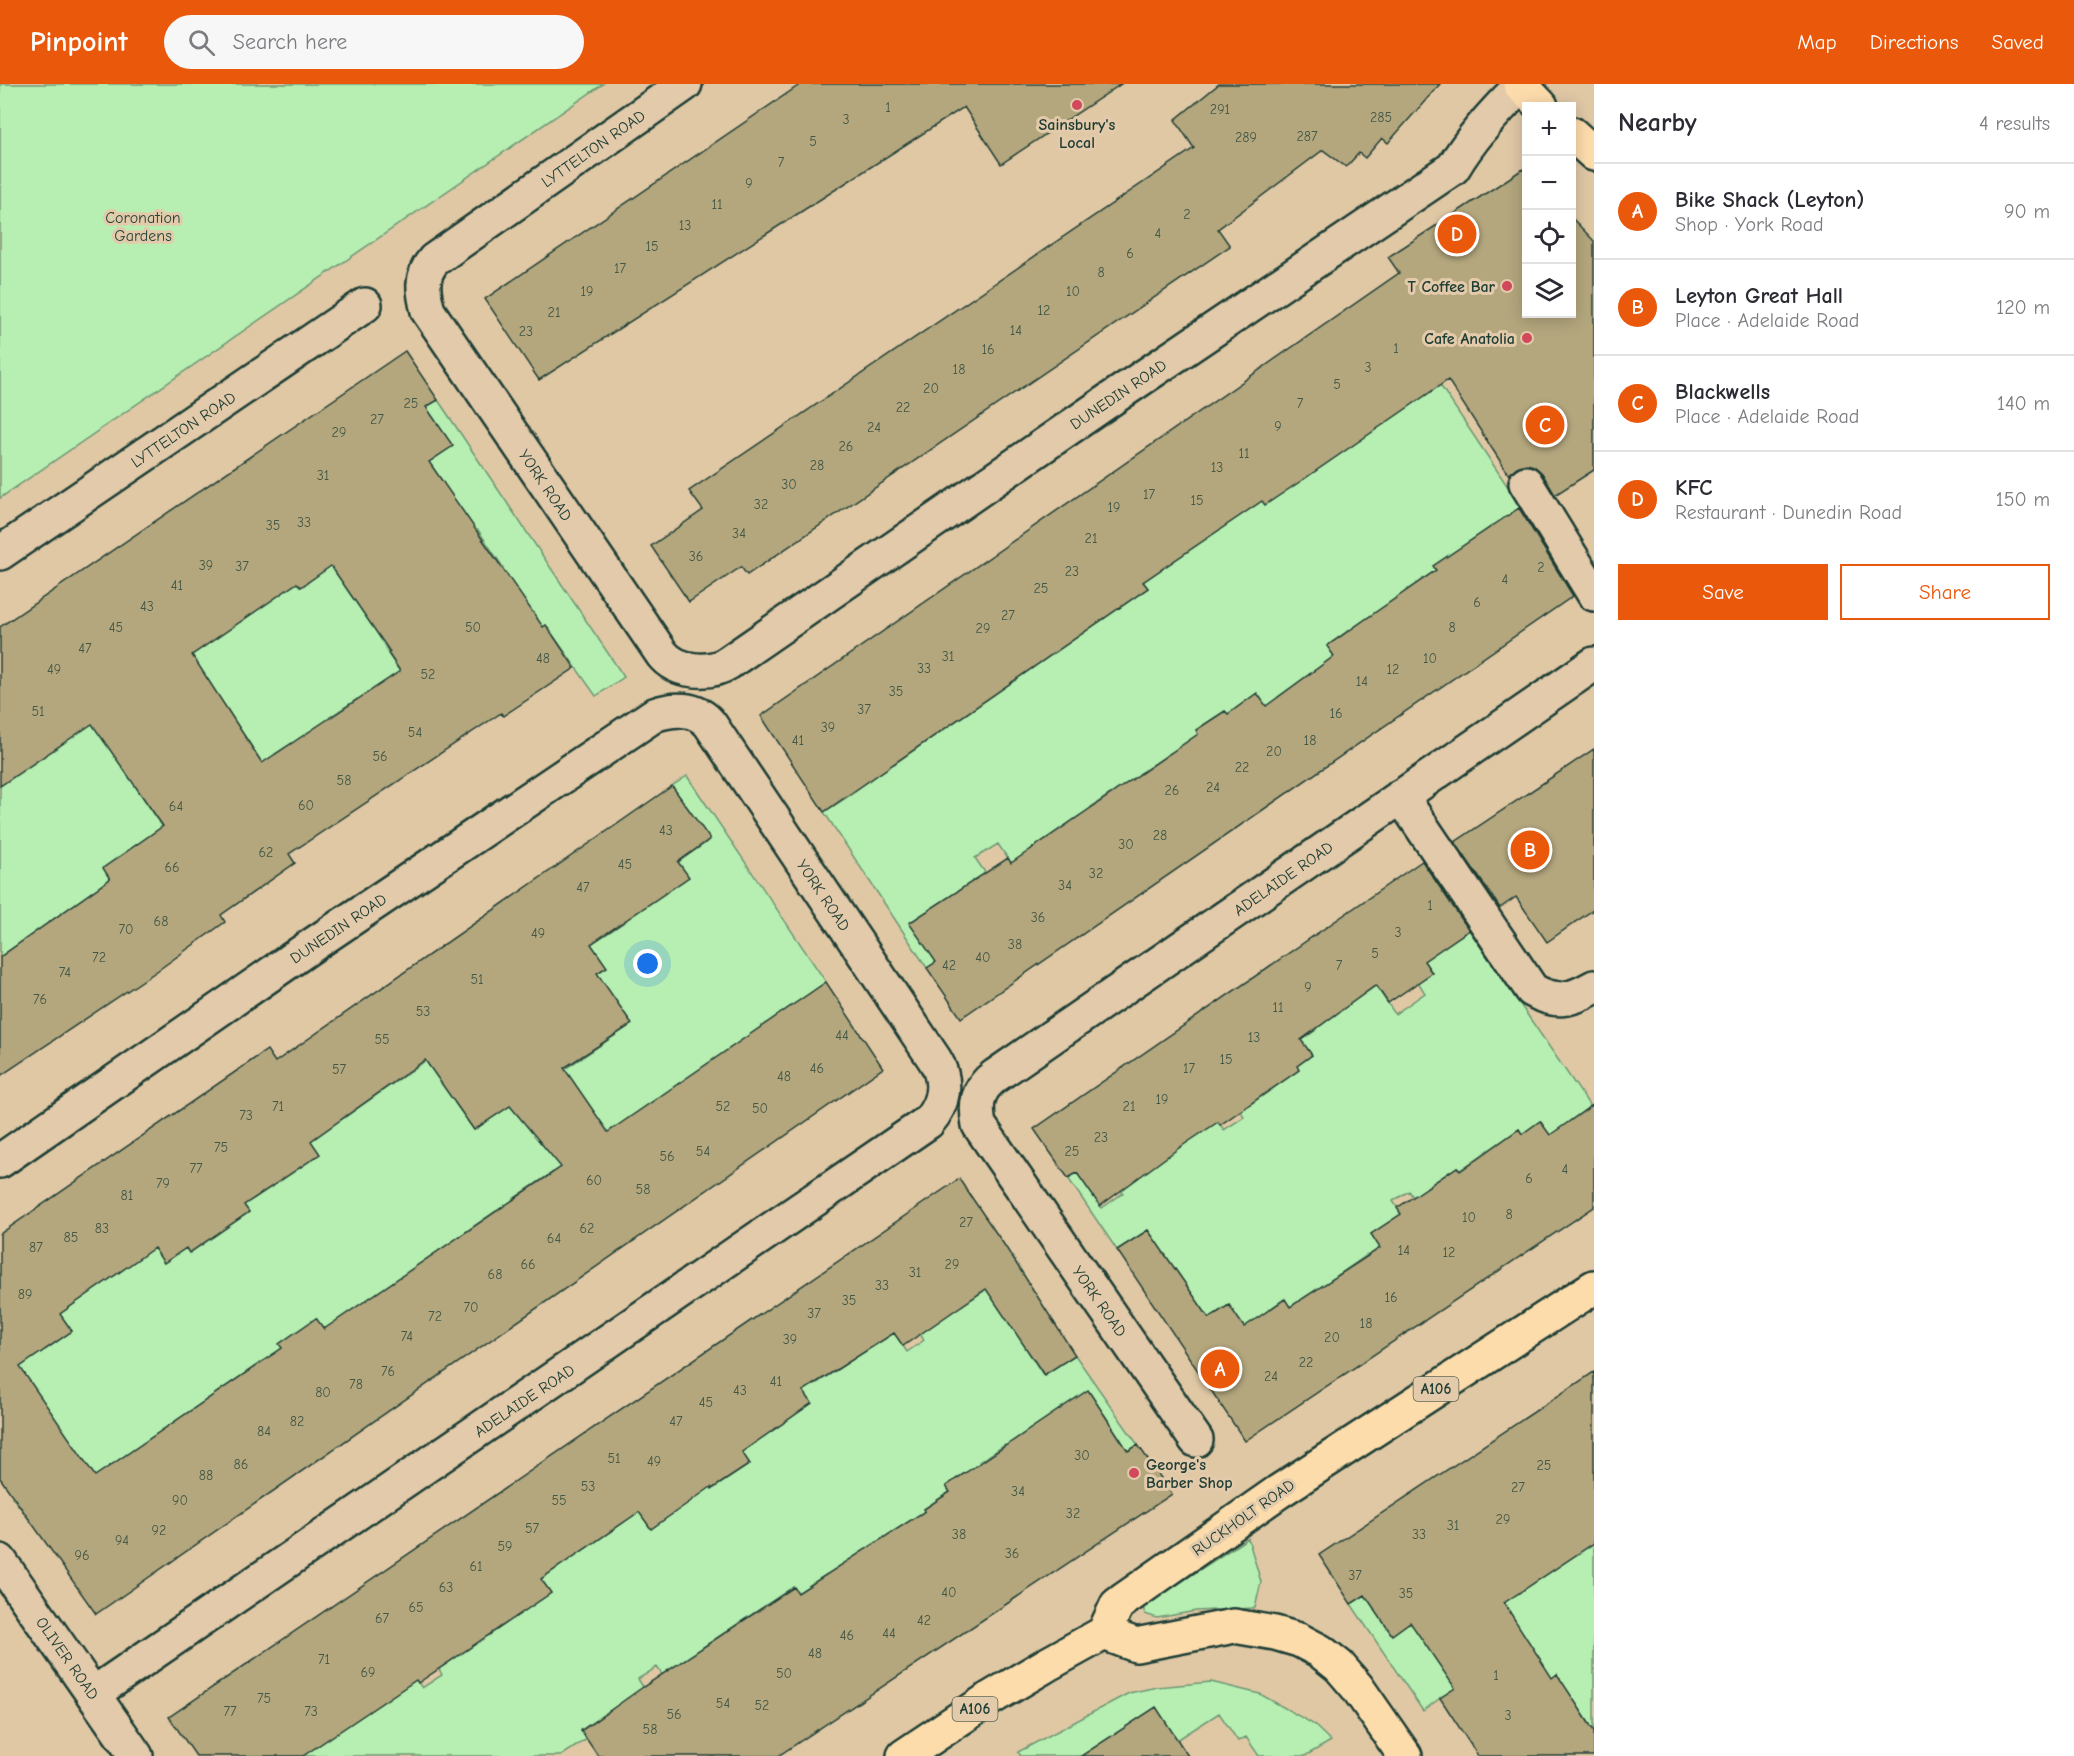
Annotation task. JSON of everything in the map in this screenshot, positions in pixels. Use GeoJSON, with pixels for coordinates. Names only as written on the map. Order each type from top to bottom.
{"type":"FeatureCollection","features":[{"type":"Feature","properties":{"kind":"main road"},"geometry":{"type":"LineString","coordinates":[[1576,138],[1594,154]]}},
{"type":"Feature","properties":{"kind":"main road","name":"RUCKHOLT ROAD"},"geometry":{"type":"LineString","coordinates":[[1104,1633],[1117,1605],[1125,1599],[1278,1492],[1594,1287]]}},
{"type":"Feature","properties":{"kind":"main road"},"geometry":{"type":"LineString","coordinates":[[1104,1633],[1136,1646],[1234,1626],[1299,1640],[1320,1651],[1339,1666],[1392,1735],[1405,1756]]}},
{"type":"Feature","properties":{"kind":"main road","name":"A106"},"geometry":{"type":"LineString","coordinates":[[904,1756],[989,1699],[1104,1633]]}},
{"type":"Feature","properties":{"kind":"street","name":"LYTTELTON ROAD"},"geometry":{"type":"LineString","coordinates":[[424,282],[425,270],[434,260],[685,84]]}},
{"type":"Feature","properties":{"kind":"street","name":"DUNEDIN ROAD"},"geometry":{"type":"LineString","coordinates":[[692,670],[718,669],[728,663],[1108,400],[1453,168],[1487,119],[1528,92]]}},
{"type":"Feature","properties":{"kind":"street","name":"YORK ROAD"},"geometry":{"type":"LineString","coordinates":[[424,282],[423,294],[428,311],[662,654],[668,662],[692,670]]}},
{"type":"Feature","properties":{"kind":"street","name":"LYTTELTON ROAD"},"geometry":{"type":"LineString","coordinates":[[0,553],[365,305]]}},
{"type":"Feature","properties":{"kind":"street"},"geometry":{"type":"LineString","coordinates":[[1526,483],[1594,594]]}},
{"type":"Feature","properties":{"kind":"street","name":"ADELAIDE ROAD"},"geometry":{"type":"LineString","coordinates":[[977,1098],[995,1076],[1594,664]]}},
{"type":"Feature","properties":{"kind":"street","name":"DUNEDIN ROAD"},"geometry":{"type":"LineString","coordinates":[[0,1161],[314,944],[639,724],[668,710],[684,710]]}},
{"type":"Feature","properties":{"kind":"street","name":"YORK ROAD"},"geometry":{"type":"LineString","coordinates":[[684,710],[705,718],[710,724],[935,1060],[942,1075],[943,1096]]}},
{"type":"Feature","properties":{"kind":"street"},"geometry":{"type":"LineString","coordinates":[[1401,796],[1532,990],[1543,997],[1555,1000],[1580,995],[1594,987]]}},
{"type":"Feature","properties":{"kind":"street","name":"ADELAIDE ROAD"},"geometry":{"type":"LineString","coordinates":[[93,1694],[928,1122],[935,1114],[943,1096]]}},
{"type":"Feature","properties":{"kind":"street","name":"YORK ROAD"},"geometry":{"type":"LineString","coordinates":[[977,1098],[976,1111],[979,1125],[1196,1440]]}},
{"type":"Feature","properties":{"kind":"street","name":"OLIVER ROAD"},"geometry":{"type":"LineString","coordinates":[[0,1561],[136,1756]]}},
{"type":"Feature","properties":{"kind":"green space","name":"Coronation Gardens"},"geometry":{"type":"Polygon","coordinates":[[[0,84],[603,84],[0,498],[0,84]]]}},
{"type":"Feature","properties":{"kind":"green space"},"geometry":{"type":"Polygon","coordinates":[[[1440,385],[1532,523],[1504,542],[1492,526],[1434,566],[1436,570],[1406,591],[1414,601],[1353,644],[1346,632],[1327,646],[1349,678],[1314,671],[1278,697],[1291,717],[1279,725],[1257,693],[1228,714],[1225,711],[1196,730],[1201,739],[1169,754],[1139,774],[1162,806],[1110,794],[1091,807],[1102,848],[1079,816],[1031,849],[1033,895],[998,844],[975,858],[995,887],[936,962],[927,968],[824,812],[855,792],[846,777],[894,764],[1148,588],[1133,567],[1272,434],[1304,479],[1440,385]]]}},
{"type":"Feature","properties":{"kind":"green space"},"geometry":{"type":"Polygon","coordinates":[[[438,400],[624,677],[596,696],[546,625],[510,649],[470,590],[503,567],[478,530],[444,553],[385,644],[388,654],[416,695],[373,723],[357,699],[330,717],[345,741],[292,743],[275,754],[269,792],[261,761],[225,706],[126,772],[164,829],[110,879],[0,957],[0,786],[256,522],[301,587],[443,482],[429,462],[452,446],[426,407],[438,400]]]}},
{"type":"Feature","properties":{"kind":"green space"},"geometry":{"type":"Polygon","coordinates":[[[687,776],[826,982],[805,997],[632,1167],[606,1129],[590,1140],[587,1198],[577,1206],[553,1172],[513,1199],[538,1235],[496,1211],[458,1237],[310,1388],[157,1434],[30,1521],[12,1497],[52,1469],[0,1311],[45,1350],[72,1331],[59,1313],[133,1217],[164,1263],[186,1248],[190,1253],[249,1212],[243,1204],[290,1111],[275,1063],[292,1050],[341,1120],[468,1031],[545,1010],[606,967],[591,944],[626,921],[615,904],[688,876],[678,862],[710,840],[672,786],[687,776]],[[616,1001],[455,1103],[474,1130],[632,1024],[616,1001]]]}},
{"type":"Feature","properties":{"kind":"green space"},"geometry":{"type":"Polygon","coordinates":[[[1469,930],[1590,1106],[1570,1121],[1563,1154],[1540,1121],[1522,1134],[1519,1129],[1460,1170],[1457,1167],[1427,1187],[1426,1216],[1409,1191],[1393,1201],[1401,1214],[1371,1234],[1394,1267],[1381,1275],[1367,1255],[1331,1280],[1344,1300],[1290,1307],[1284,1299],[1266,1312],[1262,1354],[1229,1305],[1209,1318],[1148,1230],[1117,1250],[1068,1178],[1077,1173],[1102,1208],[1123,1193],[1120,1188],[1194,1088],[1224,1130],[1244,1117],[1241,1111],[1299,1070],[1297,1066],[1312,1055],[1301,1040],[1315,1031],[1314,1028],[1376,986],[1395,1014],[1425,993],[1418,982],[1432,972],[1407,937],[1449,943],[1469,930]]]}},
{"type":"Feature","properties":{"kind":"green space"},"geometry":{"type":"Polygon","coordinates":[[[1013,1258],[1046,1310],[1016,1332],[1043,1375],[1075,1355],[1138,1445],[1128,1451],[1104,1414],[1010,1451],[1005,1445],[979,1462],[1018,1521],[966,1472],[946,1486],[950,1492],[924,1509],[957,1560],[916,1517],[888,1535],[899,1550],[839,1590],[827,1574],[798,1593],[793,1587],[702,1648],[717,1671],[700,1732],[657,1667],[638,1679],[653,1703],[609,1711],[581,1730],[587,1739],[561,1756],[268,1756],[388,1639],[422,1688],[442,1675],[439,1669],[455,1658],[446,1644],[551,1593],[541,1579],[564,1563],[542,1532],[555,1524],[576,1555],[624,1522],[602,1488],[616,1478],[651,1529],[700,1471],[713,1489],[750,1464],[731,1437],[784,1421],[812,1403],[786,1365],[795,1359],[814,1385],[894,1332],[907,1352],[924,1340],[911,1321],[961,1306],[984,1291],[978,1282],[1013,1258]]]}},
{"type":"Feature","properties":{"kind":"green space"},"geometry":{"type":"Polygon","coordinates":[[[1594,1476],[1594,1735],[1547,1752],[1590,1724],[1557,1675],[1515,1703],[1503,1684],[1540,1659],[1528,1641],[1423,1711],[1351,1604],[1365,1595],[1392,1635],[1410,1622],[1417,1631],[1594,1476]]]}},
{"type":"Feature","properties":{"kind":"green space"},"geometry":{"type":"Polygon","coordinates":[[[1248,1538],[1261,1582],[1255,1608],[1196,1611],[1157,1618],[1145,1614],[1143,1607],[1248,1538]]]}},
{"type":"Feature","properties":{"kind":"green space"},"geometry":{"type":"Polygon","coordinates":[[[1211,1682],[1260,1694],[1313,1724],[1331,1741],[1305,1756],[1259,1756],[1246,1737],[1238,1741],[1219,1713],[1177,1740],[1081,1756],[1021,1756],[1018,1752],[1129,1693],[1157,1687],[1211,1682]]]}},
{"type":"Feature","properties":{"kind":"building"},"geometry":{"type":"Polygon","coordinates":[[[801,84],[1121,84],[1001,164],[964,107],[539,380],[485,299],[801,84]]]}},
{"type":"Feature","properties":{"kind":"building"},"geometry":{"type":"Polygon","coordinates":[[[1219,84],[1440,84],[1388,143],[1382,138],[1365,158],[1359,153],[1346,167],[1323,150],[1218,229],[1230,246],[747,575],[741,567],[689,602],[651,546],[703,510],[689,491],[1194,148],[1175,120],[1219,84]]]}},
{"type":"Feature","properties":{"kind":"building"},"geometry":{"type":"Polygon","coordinates":[[[1522,170],[1522,318],[1576,318],[1576,222],[1594,241],[1594,470],[1555,495],[1542,473],[1534,466],[1526,464],[1517,467],[1509,475],[1448,380],[1265,505],[1262,501],[1143,582],[1148,588],[824,812],[761,716],[1399,273],[1388,257],[1522,170]]]}},
{"type":"Feature","properties":{"kind":"building"},"geometry":{"type":"Polygon","coordinates":[[[405,351],[438,400],[426,407],[453,446],[429,462],[543,627],[546,625],[575,668],[503,716],[501,713],[289,854],[295,863],[221,915],[225,922],[157,971],[0,1076],[0,957],[110,879],[103,868],[163,826],[92,724],[0,786],[0,627],[405,351]],[[331,566],[301,587],[297,583],[192,655],[262,763],[400,671],[388,653],[390,652],[331,566]]]}},
{"type":"Feature","properties":{"kind":"building"},"geometry":{"type":"Polygon","coordinates":[[[1519,508],[1573,596],[961,1018],[927,968],[936,962],[909,923],[1008,858],[1011,863],[1198,734],[1196,730],[1225,711],[1228,714],[1257,693],[1266,706],[1334,656],[1327,646],[1436,570],[1433,566],[1519,508]]]}},
{"type":"Feature","properties":{"kind":"building"},"geometry":{"type":"Polygon","coordinates":[[[1594,749],[1594,909],[1547,942],[1516,897],[1500,908],[1455,842],[1594,749]]]}},
{"type":"Feature","properties":{"kind":"building"},"geometry":{"type":"Polygon","coordinates":[[[672,786],[710,839],[678,862],[689,877],[591,944],[607,967],[597,973],[632,1024],[564,1068],[608,1132],[826,982],[883,1068],[96,1614],[0,1478],[0,1234],[267,1050],[275,1062],[672,786]],[[425,1060],[311,1141],[320,1154],[244,1205],[249,1212],[189,1253],[186,1248],[164,1263],[154,1248],[60,1314],[72,1331],[20,1367],[95,1476],[282,1348],[279,1344],[316,1318],[324,1329],[561,1167],[510,1106],[474,1130],[425,1060]]]}},
{"type":"Feature","properties":{"kind":"building"},"geometry":{"type":"Polygon","coordinates":[[[1422,861],[1469,930],[1424,961],[1432,973],[1388,1003],[1376,985],[1301,1040],[1312,1055],[1297,1066],[1299,1070],[1220,1125],[1218,1122],[1179,1148],[1100,1206],[1077,1173],[1068,1178],[1034,1129],[1422,861]]]}},
{"type":"Feature","properties":{"kind":"building"},"geometry":{"type":"Polygon","coordinates":[[[1594,1104],[1594,1207],[1245,1441],[1117,1250],[1148,1230],[1209,1318],[1229,1305],[1244,1327],[1285,1299],[1290,1307],[1380,1248],[1371,1234],[1401,1214],[1397,1208],[1457,1167],[1460,1171],[1519,1129],[1522,1134],[1540,1121],[1550,1135],[1594,1104]]]}},
{"type":"Feature","properties":{"kind":"building"},"geometry":{"type":"Polygon","coordinates":[[[959,1179],[1075,1355],[1044,1375],[986,1289],[903,1346],[894,1333],[803,1391],[812,1403],[742,1452],[750,1464],[712,1489],[711,1487],[651,1529],[639,1512],[541,1579],[551,1593],[418,1683],[416,1680],[303,1756],[196,1756],[169,1717],[959,1179]]]}},
{"type":"Feature","properties":{"kind":"building"},"geometry":{"type":"Polygon","coordinates":[[[1594,1372],[1594,1543],[1504,1603],[1552,1678],[1557,1674],[1594,1731],[1594,1756],[1478,1756],[1440,1698],[1455,1688],[1410,1622],[1392,1635],[1365,1595],[1351,1604],[1319,1555],[1594,1372]]]}},
{"type":"Feature","properties":{"kind":"building"},"geometry":{"type":"Polygon","coordinates":[[[1088,1390],[1128,1451],[1138,1445],[1172,1494],[778,1756],[598,1756],[581,1731],[794,1587],[798,1593],[925,1511],[924,1509],[950,1492],[946,1486],[1088,1390]]]}},
{"type":"Feature","properties":{"kind":"building"},"geometry":{"type":"Polygon","coordinates":[[[1156,1707],[1188,1756],[1081,1756],[1156,1707]]]}},
{"type":"Feature","properties":{"kind":"place","name":"Sainsbury's Local"},"geometry":{"type":"Point","coordinates":[1077,105]}},
{"type":"Feature","properties":{"kind":"place","name":"KFC"},"geometry":{"type":"Point","coordinates":[1457,234]}},
{"type":"Feature","properties":{"kind":"place","name":"T Coffee Bar"},"geometry":{"type":"Point","coordinates":[1507,286]}},
{"type":"Feature","properties":{"kind":"place","name":"Cafe Anatolia"},"geometry":{"type":"Point","coordinates":[1527,338]}},
{"type":"Feature","properties":{"kind":"place","name":"Blackwells"},"geometry":{"type":"Point","coordinates":[1545,425]}},
{"type":"Feature","properties":{"kind":"place","name":"Leyton Great Hall"},"geometry":{"type":"Point","coordinates":[1530,850]}},
{"type":"Feature","properties":{"kind":"place","name":"Bike Shack (Leyton)"},"geometry":{"type":"Point","coordinates":[1220,1369]}},
{"type":"Feature","properties":{"kind":"place","name":"George's Barber Shop"},"geometry":{"type":"Point","coordinates":[1134,1473]}}]}
